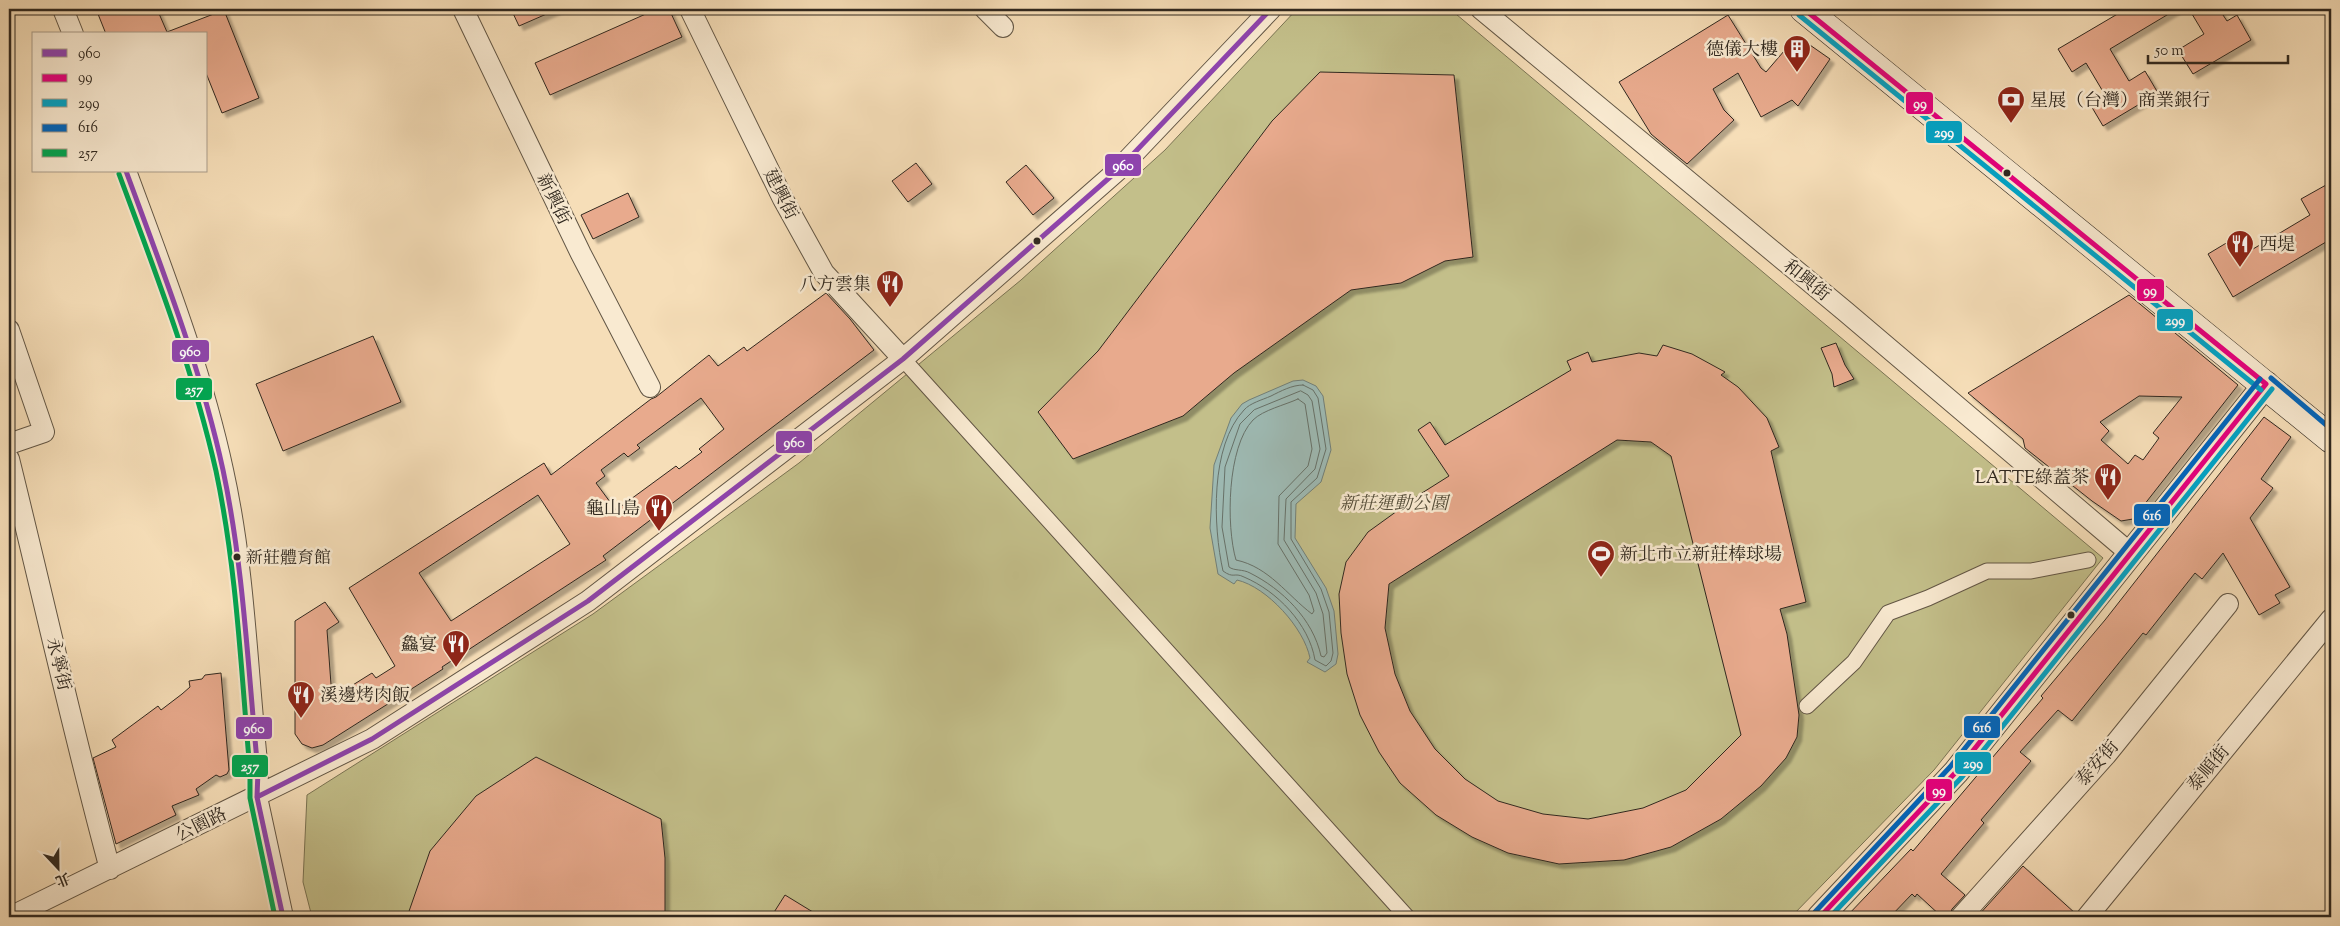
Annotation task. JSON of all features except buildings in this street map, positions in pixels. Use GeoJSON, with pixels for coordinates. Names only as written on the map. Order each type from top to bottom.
{"type":"FeatureCollection","features":[{"type":"Feature","properties":{"kind":"main road"},"geometry":{"type":"LineString","coordinates":[[1804,9],[2331,438]]}},
{"type":"Feature","properties":{"kind":"street"},"geometry":{"type":"LineString","coordinates":[[63,9],[72,32]]}},
{"type":"Feature","properties":{"kind":"street","name":"新興街"},"geometry":{"type":"LineString","coordinates":[[463,9],[577,245],[650,387]]}},
{"type":"Feature","properties":{"kind":"street","name":"建興街"},"geometry":{"type":"LineString","coordinates":[[690,9],[783,199],[824,273],[903,359]]}},
{"type":"Feature","properties":{"kind":"street"},"geometry":{"type":"LineString","coordinates":[[984,9],[1002,26]]}},
{"type":"Feature","properties":{"kind":"street","name":"公園路"},"geometry":{"type":"LineString","coordinates":[[10,917],[372,739],[588,600],[903,359],[1117,171],[1271,9]]}},
{"type":"Feature","properties":{"kind":"street","name":"和興街"},"geometry":{"type":"LineString","coordinates":[[1481,9],[1846,312],[2131,554]]}},
{"type":"Feature","properties":{"kind":"street"},"geometry":{"type":"LineString","coordinates":[[126,172],[182,326],[224,471],[243,597],[258,771],[257,797],[283,917]]}},
{"type":"Feature","properties":{"kind":"street"},"geometry":{"type":"LineString","coordinates":[[9,330],[44,432],[9,444]]}},
{"type":"Feature","properties":{"kind":"street"},"geometry":{"type":"LineString","coordinates":[[903,359],[1408,917]]}},
{"type":"Feature","properties":{"kind":"street"},"geometry":{"type":"LineString","coordinates":[[1820,917],[1956,772],[2266,384]]}},
{"type":"Feature","properties":{"kind":"street","name":"永寧街"},"geometry":{"type":"LineString","coordinates":[[9,459],[50,624],[81,762],[110,869]]}},
{"type":"Feature","properties":{"kind":"street"},"geometry":{"type":"LineString","coordinates":[[1807,706],[1854,662],[1888,613],[1928,598],[1987,571],[2031,571],[2088,560]]}},
{"type":"Feature","properties":{"kind":"street","name":"泰安街"},"geometry":{"type":"LineString","coordinates":[[1961,917],[2106,755],[2228,604]]}},
{"type":"Feature","properties":{"kind":"street","name":"泰順街"},"geometry":{"type":"LineString","coordinates":[[2087,917],[2331,619]]}},
{"type":"Feature","properties":{"kind":"green space","name":"新莊運動公園"},"geometry":{"type":"Polygon","coordinates":[[[1297,9],[1450,9],[2103,558],[1934,770],[1791,917],[312,917],[303,882],[307,795],[593,614],[799,463],[1021,280],[1165,150],[1297,9]]]}},
{"type":"Feature","properties":{"kind":"water"},"geometry":{"type":"Polygon","coordinates":[[[1303,380],[1316,386],[1323,396],[1331,450],[1321,482],[1296,504],[1295,538],[1326,588],[1334,611],[1338,654],[1336,664],[1325,672],[1307,662],[1310,658],[1300,634],[1272,600],[1249,584],[1237,580],[1234,584],[1218,574],[1210,528],[1214,465],[1231,418],[1242,404],[1249,400],[1293,381],[1303,380]]]}},
{"type":"Feature","properties":{"kind":"transit line","name":"960"},"geometry":{"type":"LineString","coordinates":[[257,797],[372,739],[588,601],[903,359],[1117,171],[1271,9]]}},
{"type":"Feature","properties":{"kind":"transit line","name":"99"},"geometry":{"type":"LineString","coordinates":[[1804,9],[2266,384]]}},
{"type":"Feature","properties":{"kind":"transit line","name":"299"},"geometry":{"type":"LineString","coordinates":[[1799,15],[2261,390]]}},
{"type":"Feature","properties":{"kind":"transit line","name":"960"},"geometry":{"type":"LineString","coordinates":[[126,172],[192,356],[204,394],[223,470],[236,545],[245,620],[258,771],[257,797],[283,917]]}},
{"type":"Feature","properties":{"kind":"transit line","name":"257"},"geometry":{"type":"LineString","coordinates":[[119,174],[185,358],[216,471],[234,583],[250,771],[250,798],[275,917]]}},
{"type":"Feature","properties":{"kind":"transit line","name":"616"},"geometry":{"type":"LineString","coordinates":[[2271,378],[2331,429]]}},
{"type":"Feature","properties":{"kind":"transit line","name":"616"},"geometry":{"type":"LineString","coordinates":[[1815,912],[1950,767],[2260,379]]}},
{"type":"Feature","properties":{"kind":"transit line","name":"99"},"geometry":{"type":"LineString","coordinates":[[1820,917],[1956,772],[2266,384]]}},
{"type":"Feature","properties":{"kind":"transit line","name":"299"},"geometry":{"type":"LineString","coordinates":[[1830,917],[1962,777],[2272,389]]}},
{"type":"Feature","properties":{"kind":"place","name":"德儀大樓"},"geometry":{"type":"Point","coordinates":[1797,73]}},
{"type":"Feature","properties":{"kind":"place","name":"星展（台灣）商業銀行"},"geometry":{"type":"Point","coordinates":[2011,124]}},
{"type":"Feature","properties":{"kind":"place","name":"西堤"},"geometry":{"type":"Point","coordinates":[2240,268]}},
{"type":"Feature","properties":{"kind":"place","name":"八方雲集"},"geometry":{"type":"Point","coordinates":[890,308]}},
{"type":"Feature","properties":{"kind":"place","name":"LATTE綠蓋茶"},"geometry":{"type":"Point","coordinates":[2108,501]}},
{"type":"Feature","properties":{"kind":"place","name":"龜山島"},"geometry":{"type":"Point","coordinates":[659,532]}},
{"type":"Feature","properties":{"kind":"place","name":"新莊體育館"},"geometry":{"type":"Point","coordinates":[237,557]}},
{"type":"Feature","properties":{"kind":"place","name":"新北市立新莊棒球場"},"geometry":{"type":"Point","coordinates":[1601,578]}},
{"type":"Feature","properties":{"kind":"place","name":"鱻宴"},"geometry":{"type":"Point","coordinates":[456,668]}},
{"type":"Feature","properties":{"kind":"place","name":"溪邊烤肉飯"},"geometry":{"type":"Point","coordinates":[301,719]}}]}
